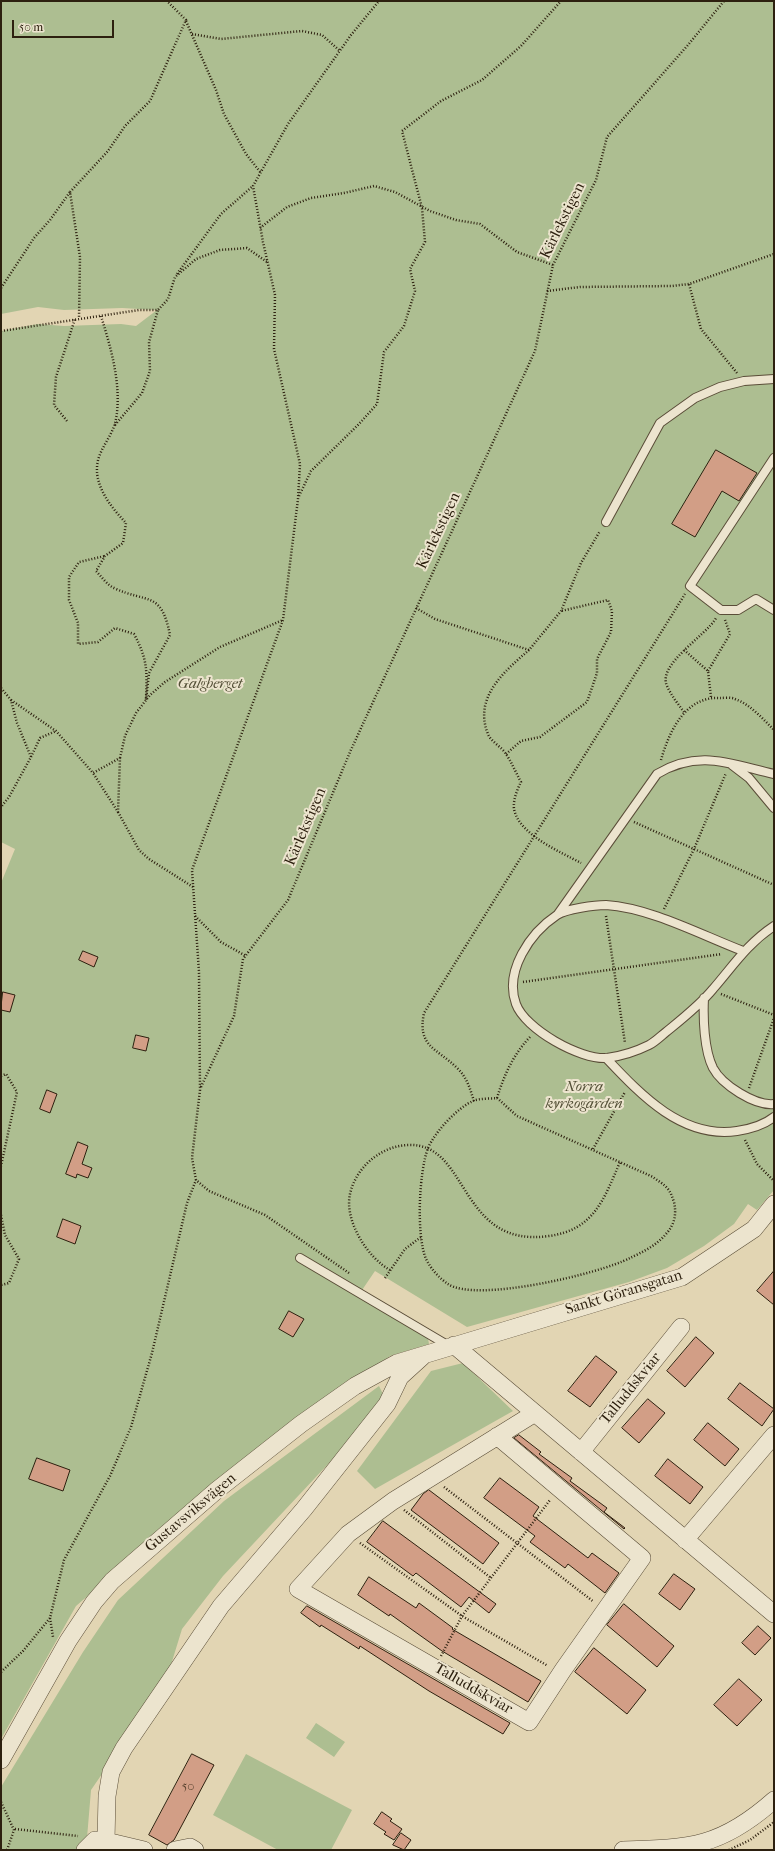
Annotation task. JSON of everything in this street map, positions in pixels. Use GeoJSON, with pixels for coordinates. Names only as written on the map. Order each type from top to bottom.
{"type":"FeatureCollection","features":[{"type":"Feature","properties":{"kind":"street","name":"Sankt Göransgatan"},"geometry":{"type":"LineString","coordinates":[[452,1345],[682,1277],[754,1229],[774,1204]]}},
{"type":"Feature","properties":{"kind":"street","name":"Talluddskviar"},"geometry":{"type":"LineString","coordinates":[[581,1452],[681,1327]]}},
{"type":"Feature","properties":{"kind":"street","name":"Gustavsviksvägen"},"geometry":{"type":"LineString","coordinates":[[1,1760],[68,1641],[94,1602],[112,1581],[217,1490],[301,1424],[380,1370],[452,1345]]}},
{"type":"Feature","properties":{"kind":"street"},"geometry":{"type":"LineString","coordinates":[[452,1345],[774,1614]]}},
{"type":"Feature","properties":{"kind":"street"},"geometry":{"type":"LineString","coordinates":[[106,1841],[107,1796],[111,1772],[124,1748],[221,1606],[304,1509],[387,1404],[400,1377],[426,1353]]}},
{"type":"Feature","properties":{"kind":"street","name":"Talluddskviar"},"geometry":{"type":"LineString","coordinates":[[497,1436],[642,1558],[560,1673],[529,1722],[298,1589],[348,1534],[393,1501],[497,1436],[535,1413]]}},
{"type":"Feature","properties":{"kind":"street"},"geometry":{"type":"LineString","coordinates":[[685,1540],[774,1435]]}},
{"type":"Feature","properties":{"kind":"street"},"geometry":{"type":"LineString","coordinates":[[623,1850],[686,1846],[704,1843],[724,1836],[746,1823],[774,1800]]}},
{"type":"Feature","properties":{"kind":"street"},"geometry":{"type":"LineString","coordinates":[[85,1850],[95,1840],[106,1841],[144,1850]]}},
{"type":"Feature","properties":{"kind":"street"},"geometry":{"type":"LineString","coordinates":[[176,1850],[190,1848],[195,1850]]}},
{"type":"Feature","properties":{"kind":"lane"},"geometry":{"type":"LineString","coordinates":[[606,522],[660,424],[695,398],[720,387],[744,380],[774,378]]}},
{"type":"Feature","properties":{"kind":"lane"},"geometry":{"type":"LineString","coordinates":[[774,458],[690,586],[721,610],[738,610],[756,599],[774,610]]}},
{"type":"Feature","properties":{"kind":"lane"},"geometry":{"type":"LineString","coordinates":[[774,774],[706,760],[687,760],[672,765],[657,774],[558,914],[538,932],[524,950],[515,969],[513,984],[516,1003],[524,1017],[537,1030],[565,1047],[606,1058],[626,1054],[650,1045],[674,1026],[712,991],[743,951],[774,926]]}},
{"type":"Feature","properties":{"kind":"lane"},"geometry":{"type":"LineString","coordinates":[[730,764],[749,778],[774,808]]}},
{"type":"Feature","properties":{"kind":"lane"},"geometry":{"type":"LineString","coordinates":[[558,914],[580,908],[604,905],[627,908],[660,918],[743,951]]}},
{"type":"Feature","properties":{"kind":"lane"},"geometry":{"type":"LineString","coordinates":[[704,998],[703,1022],[713,1068],[733,1089],[745,1098],[774,1104]]}},
{"type":"Feature","properties":{"kind":"lane"},"geometry":{"type":"LineString","coordinates":[[606,1058],[630,1084],[658,1108],[679,1121],[703,1130],[724,1133],[746,1130],[767,1122],[774,1117]]}},
{"type":"Feature","properties":{"kind":"lane"},"geometry":{"type":"LineString","coordinates":[[300,1258],[452,1345]]}},
{"type":"Feature","properties":{"kind":"path"},"geometry":{"type":"LineString","coordinates":[[167,1],[186,20],[216,90],[224,114],[246,154],[261,173]]}},
{"type":"Feature","properties":{"kind":"path"},"geometry":{"type":"LineString","coordinates":[[146,700],[147,665],[142,649],[134,634],[115,628],[98,642],[78,644],[78,623],[69,600],[69,577],[79,562],[105,556],[123,543],[126,523],[109,506],[101,489],[97,469],[100,454],[114,426],[142,393],[150,371],[149,342],[158,310],[168,299],[175,277],[221,214],[253,186],[288,124],[340,51],[379,1]]}},
{"type":"Feature","properties":{"kind":"path"},"geometry":{"type":"LineString","coordinates":[[298,499],[311,470],[359,424],[377,404],[384,352],[404,326],[415,291],[410,269],[425,242],[422,208],[402,131],[441,101],[482,80],[521,46],[561,1]]}},
{"type":"Feature","properties":{"kind":"path","name":"Kärlekstigen"},"geometry":{"type":"LineString","coordinates":[[200,1090],[234,1016],[243,960],[288,900],[350,752],[535,351],[552,265],[596,180],[607,137],[688,45],[724,1]]}},
{"type":"Feature","properties":{"kind":"path"},"geometry":{"type":"LineString","coordinates":[[1,288],[34,238],[50,220],[70,192],[108,151],[125,126],[150,101],[186,20]]}},
{"type":"Feature","properties":{"kind":"path"},"geometry":{"type":"LineString","coordinates":[[191,34],[221,39],[302,31],[322,35],[340,51]]}},
{"type":"Feature","properties":{"kind":"path"},"geometry":{"type":"LineString","coordinates":[[1,1672],[23,1651],[50,1618],[64,1560],[110,1476],[131,1427],[152,1353],[187,1203],[196,1180],[192,1158],[200,1090],[199,972],[192,870],[283,620],[298,499],[300,464],[274,349],[275,295],[260,228],[253,186]]}},
{"type":"Feature","properties":{"kind":"path"},"geometry":{"type":"LineString","coordinates":[[260,228],[287,207],[311,198],[344,193],[374,186],[395,192],[422,208],[456,220],[480,224],[517,252],[552,265]]}},
{"type":"Feature","properties":{"kind":"path"},"geometry":{"type":"LineString","coordinates":[[70,192],[80,257],[79,318]]}},
{"type":"Feature","properties":{"kind":"path"},"geometry":{"type":"LineString","coordinates":[[175,277],[196,259],[220,250],[247,248],[268,263]]}},
{"type":"Feature","properties":{"kind":"path"},"geometry":{"type":"LineString","coordinates":[[547,291],[580,287],[672,286],[689,284],[774,254]]}},
{"type":"Feature","properties":{"kind":"path"},"geometry":{"type":"LineString","coordinates":[[689,284],[701,330],[744,380]]}},
{"type":"Feature","properties":{"kind":"path"},"geometry":{"type":"LineString","coordinates":[[1,331],[79,318],[139,310],[158,310]]}},
{"type":"Feature","properties":{"kind":"path"},"geometry":{"type":"LineString","coordinates":[[101,316],[107,336],[118,397],[114,426]]}},
{"type":"Feature","properties":{"kind":"path"},"geometry":{"type":"LineString","coordinates":[[67,421],[54,405],[56,377],[75,319]]}},
{"type":"Feature","properties":{"kind":"path"},"geometry":{"type":"LineString","coordinates":[[590,869],[535,837],[517,816],[514,808],[515,795],[520,782],[506,754],[488,735],[484,715],[489,692],[506,669],[529,650],[561,611],[581,563],[606,522]]}},
{"type":"Feature","properties":{"kind":"path"},"geometry":{"type":"LineString","coordinates":[[105,556],[96,571],[113,587],[152,600],[166,615],[170,635],[149,673],[146,700]]}},
{"type":"Feature","properties":{"kind":"path"},"geometry":{"type":"LineString","coordinates":[[474,1101],[468,1081],[458,1068],[432,1048],[423,1036],[422,1025],[424,1013],[690,586]]}},
{"type":"Feature","properties":{"kind":"path"},"geometry":{"type":"LineString","coordinates":[[506,754],[521,741],[540,737],[571,715],[587,702],[594,686],[597,673],[597,659],[611,632],[612,611],[608,600],[561,611]]}},
{"type":"Feature","properties":{"kind":"path"},"geometry":{"type":"LineString","coordinates":[[416,608],[435,619],[529,650]]}},
{"type":"Feature","properties":{"kind":"path"},"geometry":{"type":"LineString","coordinates":[[684,712],[666,685],[665,675],[671,664],[684,650],[711,626],[721,610]]}},
{"type":"Feature","properties":{"kind":"path"},"geometry":{"type":"LineString","coordinates":[[711,697],[708,671],[730,634],[721,610]]}},
{"type":"Feature","properties":{"kind":"path"},"geometry":{"type":"LineString","coordinates":[[118,812],[120,758],[125,736],[136,713],[146,700],[165,682],[220,647],[283,620]]}},
{"type":"Feature","properties":{"kind":"path"},"geometry":{"type":"LineString","coordinates":[[684,650],[708,671]]}},
{"type":"Feature","properties":{"kind":"path"},"geometry":{"type":"LineString","coordinates":[[1,688],[11,700],[56,731],[93,773],[118,812],[139,850],[193,887]]}},
{"type":"Feature","properties":{"kind":"path"},"geometry":{"type":"LineString","coordinates":[[657,774],[665,749],[676,723],[684,712],[698,702],[711,697],[735,698],[756,712],[774,730]]}},
{"type":"Feature","properties":{"kind":"path"},"geometry":{"type":"LineString","coordinates":[[11,700],[17,723],[31,757]]}},
{"type":"Feature","properties":{"kind":"path"},"geometry":{"type":"LineString","coordinates":[[1,807],[9,797],[40,738],[56,731]]}},
{"type":"Feature","properties":{"kind":"path"},"geometry":{"type":"LineString","coordinates":[[93,773],[120,758]]}},
{"type":"Feature","properties":{"kind":"path"},"geometry":{"type":"LineString","coordinates":[[660,918],[694,849],[730,764]]}},
{"type":"Feature","properties":{"kind":"path"},"geometry":{"type":"LineString","coordinates":[[626,818],[774,885]]}},
{"type":"Feature","properties":{"kind":"path"},"geometry":{"type":"LineString","coordinates":[[604,905],[626,1054]]}},
{"type":"Feature","properties":{"kind":"path"},"geometry":{"type":"LineString","coordinates":[[195,915],[221,942],[246,956]]}},
{"type":"Feature","properties":{"kind":"path"},"geometry":{"type":"LineString","coordinates":[[513,984],[743,951]]}},
{"type":"Feature","properties":{"kind":"path"},"geometry":{"type":"LineString","coordinates":[[712,991],[774,1017],[745,1098]]}},
{"type":"Feature","properties":{"kind":"path"},"geometry":{"type":"LineString","coordinates":[[497,1098],[504,1076],[523,1044],[537,1030]]}},
{"type":"Feature","properties":{"kind":"path"},"geometry":{"type":"LineString","coordinates":[[1,1076],[6,1074],[17,1092],[1,1166]]}},
{"type":"Feature","properties":{"kind":"path"},"geometry":{"type":"LineString","coordinates":[[593,1149],[630,1084]]}},
{"type":"Feature","properties":{"kind":"path"},"geometry":{"type":"LineString","coordinates":[[497,1098],[516,1116],[653,1177],[667,1188],[675,1207],[675,1217],[672,1226],[665,1236],[629,1259],[600,1269],[540,1284],[469,1290],[449,1285],[434,1272],[426,1258],[421,1237],[420,1209],[424,1165],[428,1148],[444,1125],[462,1108],[474,1101],[497,1098]]}},
{"type":"Feature","properties":{"kind":"path"},"geometry":{"type":"LineString","coordinates":[[746,1130],[744,1142],[757,1164],[774,1181]]}},
{"type":"Feature","properties":{"kind":"path"},"geometry":{"type":"LineString","coordinates":[[390,1270],[383,1266],[363,1246],[350,1212],[350,1194],[360,1172],[369,1161],[385,1150],[408,1145],[428,1148],[458,1178],[474,1206],[485,1218],[505,1233],[521,1237],[540,1238],[559,1235],[577,1227],[594,1214],[604,1198],[620,1162]]}},
{"type":"Feature","properties":{"kind":"path"},"geometry":{"type":"LineString","coordinates":[[196,1180],[209,1191],[264,1215],[350,1274]]}},
{"type":"Feature","properties":{"kind":"path"},"geometry":{"type":"LineString","coordinates":[[1,1215],[5,1235],[19,1259],[9,1283],[1,1285]]}},
{"type":"Feature","properties":{"kind":"path"},"geometry":{"type":"LineString","coordinates":[[385,1278],[405,1249],[421,1237]]}},
{"type":"Feature","properties":{"kind":"path"},"geometry":{"type":"LineString","coordinates":[[431,1477],[604,1610]]}},
{"type":"Feature","properties":{"kind":"path"},"geometry":{"type":"LineString","coordinates":[[434,1668],[462,1616],[559,1488]]}},
{"type":"Feature","properties":{"kind":"path"},"geometry":{"type":"LineString","coordinates":[[393,1501],[491,1578]]}},
{"type":"Feature","properties":{"kind":"path"},"geometry":{"type":"LineString","coordinates":[[348,1534],[462,1616],[560,1673]]}},
{"type":"Feature","properties":{"kind":"path"},"geometry":{"type":"LineString","coordinates":[[1,1802],[14,1830],[7,1850]]}},
{"type":"Feature","properties":{"kind":"path"},"geometry":{"type":"LineString","coordinates":[[14,1830],[69,1834]]}},
{"type":"Feature","properties":{"kind":"green space"},"geometry":{"type":"Polygon","coordinates":[[[1,1],[774,1],[774,1190],[757,1210],[748,1204],[734,1224],[704,1246],[667,1268],[629,1282],[467,1327],[375,1271],[358,1296],[427,1333],[429,1344],[390,1356],[207,1493],[76,1606],[1,1739],[1,883],[15,849],[1,842],[1,331],[38,324],[64,326],[121,324],[136,326],[157,310],[122,308],[64,310],[38,307],[1,314],[1,1]]]}},
{"type":"Feature","properties":{"kind":"green space"},"geometry":{"type":"Polygon","coordinates":[[[463,1363],[513,1411],[375,1489],[357,1471],[431,1371],[463,1363]]]}},
{"type":"Feature","properties":{"kind":"green space"},"geometry":{"type":"Polygon","coordinates":[[[379,1386],[386,1400],[376,1413],[223,1576],[182,1629],[166,1681],[91,1790],[87,1838],[76,1850],[1,1850],[1,1787],[83,1652],[118,1600],[224,1501],[379,1386]]]}},
{"type":"Feature","properties":{"kind":"green space"},"geometry":{"type":"Polygon","coordinates":[[[316,1723],[345,1742],[334,1757],[306,1738],[316,1723]]]}},
{"type":"Feature","properties":{"kind":"green space"},"geometry":{"type":"Polygon","coordinates":[[[246,1754],[352,1810],[331,1850],[278,1850],[213,1815],[246,1754]]]}},
{"type":"Feature","properties":{"kind":"building"},"geometry":{"type":"Polygon","coordinates":[[[716,450],[757,473],[739,501],[722,491],[695,537],[672,524],[716,450]]]}},
{"type":"Feature","properties":{"kind":"building"},"geometry":{"type":"Polygon","coordinates":[[[83,951],[98,957],[94,967],[79,960],[83,951]]]}},
{"type":"Feature","properties":{"kind":"building"},"geometry":{"type":"Polygon","coordinates":[[[3,992],[15,995],[10,1012],[1,1010],[3,992]]]}},
{"type":"Feature","properties":{"kind":"building"},"geometry":{"type":"Polygon","coordinates":[[[136,1035],[149,1038],[146,1051],[133,1048],[136,1035]]]}},
{"type":"Feature","properties":{"kind":"building"},"geometry":{"type":"Polygon","coordinates":[[[47,1090],[57,1094],[50,1113],[40,1109],[47,1090]]]}},
{"type":"Feature","properties":{"kind":"building"},"geometry":{"type":"Polygon","coordinates":[[[78,1142],[88,1146],[82,1164],[92,1168],[88,1178],[77,1174],[76,1178],[66,1174],[78,1142]]]}},
{"type":"Feature","properties":{"kind":"building"},"geometry":{"type":"Polygon","coordinates":[[[63,1219],[81,1226],[75,1244],[57,1237],[63,1219]]]}},
{"type":"Feature","properties":{"kind":"building"},"geometry":{"type":"Polygon","coordinates":[[[774,1271],[774,1305],[757,1291],[774,1271]]]}},
{"type":"Feature","properties":{"kind":"building"},"geometry":{"type":"Polygon","coordinates":[[[289,1311],[304,1319],[293,1337],[279,1329],[289,1311]]]}},
{"type":"Feature","properties":{"kind":"building"},"geometry":{"type":"Polygon","coordinates":[[[696,1337],[714,1353],[685,1387],[667,1371],[696,1337]]]}},
{"type":"Feature","properties":{"kind":"building"},"geometry":{"type":"Polygon","coordinates":[[[596,1356],[617,1372],[590,1407],[568,1391],[596,1356]]]}},
{"type":"Feature","properties":{"kind":"building"},"geometry":{"type":"Polygon","coordinates":[[[740,1383],[774,1409],[762,1426],[728,1399],[740,1383]]]}},
{"type":"Feature","properties":{"kind":"building"},"geometry":{"type":"Polygon","coordinates":[[[648,1399],[665,1413],[639,1443],[622,1428],[648,1399]]]}},
{"type":"Feature","properties":{"kind":"building"},"geometry":{"type":"Polygon","coordinates":[[[708,1423],[739,1449],[725,1466],[694,1440],[708,1423]]]}},
{"type":"Feature","properties":{"kind":"building"},"geometry":{"type":"Polygon","coordinates":[[[519,1435],[541,1452],[539,1454],[572,1478],[570,1481],[607,1508],[604,1512],[625,1528],[624,1529],[514,1438],[519,1435]]]}},
{"type":"Feature","properties":{"kind":"building"},"geometry":{"type":"Polygon","coordinates":[[[37,1458],[70,1470],[63,1491],[29,1479],[37,1458]]]}},
{"type":"Feature","properties":{"kind":"building"},"geometry":{"type":"Polygon","coordinates":[[[668,1459],[703,1487],[690,1504],[655,1476],[668,1459]]]}},
{"type":"Feature","properties":{"kind":"building"},"geometry":{"type":"Polygon","coordinates":[[[500,1478],[539,1507],[533,1516],[588,1558],[592,1553],[619,1573],[605,1593],[568,1564],[565,1568],[530,1542],[535,1536],[484,1498],[500,1478]]]}},
{"type":"Feature","properties":{"kind":"building"},"geometry":{"type":"Polygon","coordinates":[[[429,1490],[499,1543],[483,1564],[411,1510],[423,1494],[429,1490]]]}},
{"type":"Feature","properties":{"kind":"building"},"geometry":{"type":"Polygon","coordinates":[[[383,1521],[496,1604],[489,1613],[469,1597],[461,1607],[416,1573],[413,1576],[367,1542],[383,1521]]]}},
{"type":"Feature","properties":{"kind":"building"},"geometry":{"type":"Polygon","coordinates":[[[674,1574],[695,1589],[680,1610],[659,1594],[674,1574]]]}},
{"type":"Feature","properties":{"kind":"building"},"geometry":{"type":"Polygon","coordinates":[[[369,1577],[416,1608],[419,1603],[453,1628],[452,1629],[541,1681],[528,1702],[442,1651],[390,1614],[389,1616],[358,1595],[369,1577]]]}},
{"type":"Feature","properties":{"kind":"building"},"geometry":{"type":"Polygon","coordinates":[[[624,1604],[674,1646],[657,1667],[607,1625],[624,1604]]]}},
{"type":"Feature","properties":{"kind":"building"},"geometry":{"type":"Polygon","coordinates":[[[307,1606],[510,1723],[503,1734],[429,1691],[360,1646],[359,1649],[321,1625],[320,1627],[301,1613],[307,1606]]]}},
{"type":"Feature","properties":{"kind":"building"},"geometry":{"type":"Polygon","coordinates":[[[758,1626],[771,1638],[755,1655],[742,1643],[758,1626]]]}},
{"type":"Feature","properties":{"kind":"building"},"geometry":{"type":"Polygon","coordinates":[[[594,1648],[646,1690],[627,1714],[575,1672],[594,1648]]]}},
{"type":"Feature","properties":{"kind":"building"},"geometry":{"type":"Polygon","coordinates":[[[739,1679],[762,1700],[737,1726],[714,1705],[739,1679]]]}},
{"type":"Feature","properties":{"kind":"building"},"geometry":{"type":"Polygon","coordinates":[[[192,1754],[214,1765],[174,1840],[167,1845],[149,1835],[192,1754]]]}},
{"type":"Feature","properties":{"kind":"building"},"geometry":{"type":"Polygon","coordinates":[[[382,1812],[392,1819],[390,1821],[402,1829],[394,1840],[384,1834],[386,1832],[374,1824],[382,1812]]]}},
{"type":"Feature","properties":{"kind":"building"},"geometry":{"type":"Polygon","coordinates":[[[401,1833],[411,1840],[404,1850],[393,1845],[401,1833]]]}},
{"type":"Feature","properties":{"kind":"park label","name":"Galgberget"},"geometry":{"type":"Point","coordinates":[210,684]}},
{"type":"Feature","properties":{"kind":"park label","name":"Norra kyrkogården"},"geometry":{"type":"Point","coordinates":[584,1096]}}]}
